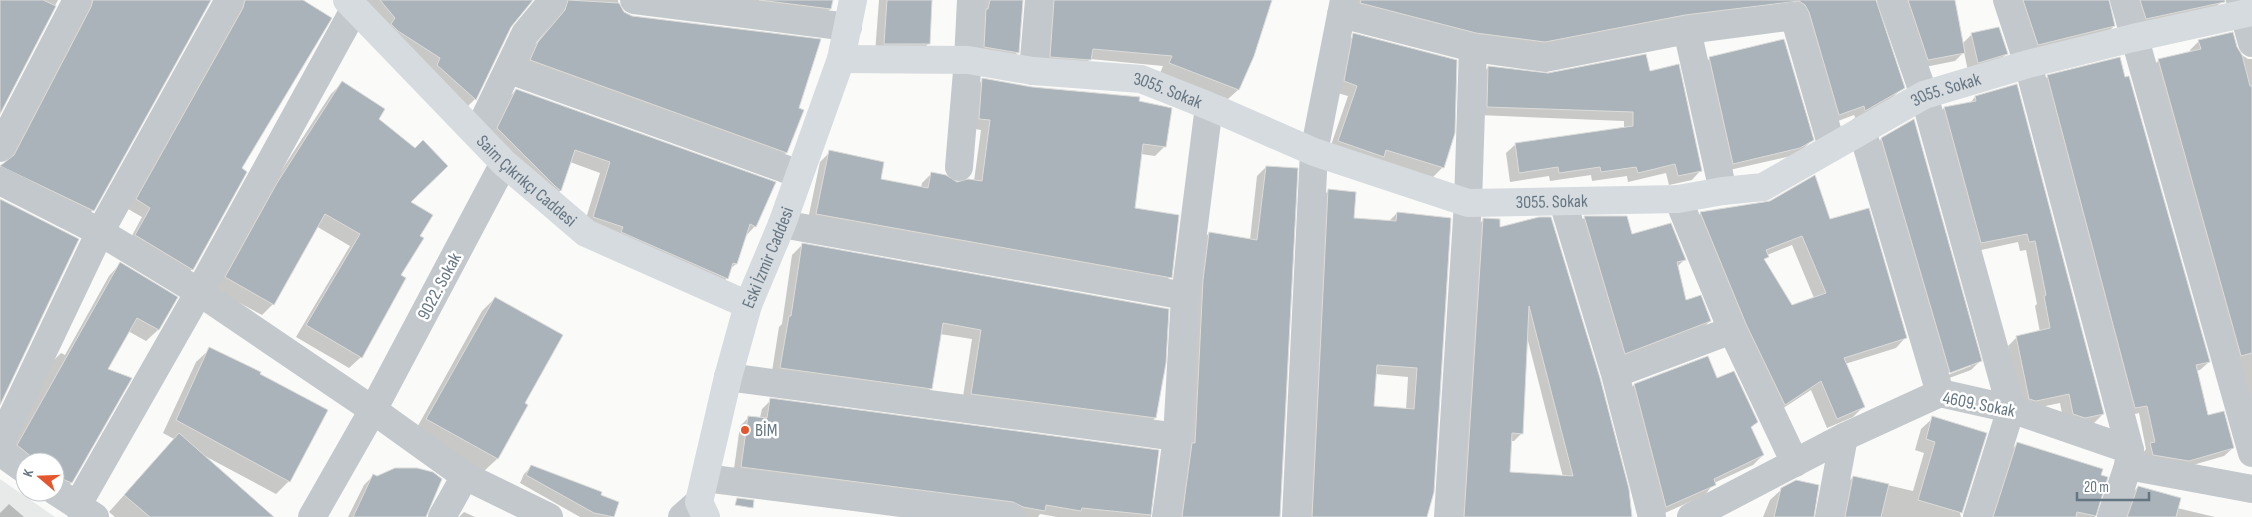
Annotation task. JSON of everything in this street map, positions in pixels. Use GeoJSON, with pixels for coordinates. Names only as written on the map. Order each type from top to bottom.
{"type":"FeatureCollection","features":[{"type":"Feature","properties":{"kind":"main road","name":"Eski İzmir Caddesi"},"geometry":{"type":"LineString","coordinates":[[698,504],[728,377],[748,305],[782,224],[841,59],[853,0]]}},
{"type":"Feature","properties":{"kind":"main road","name":"Saim Çıkrıkçı Caddesi"},"geometry":{"type":"LineString","coordinates":[[351,4],[504,163],[586,232],[748,305]]}},
{"type":"Feature","properties":{"kind":"main road","name":"3055. Sokak"},"geometry":{"type":"LineString","coordinates":[[841,59],[968,60],[1033,71],[1140,79],[1209,106],[1314,152],[1468,203],[1678,199],[1723,191],[1763,188],[1924,95],[2028,64],[2245,9]]}},
{"type":"Feature","properties":{"kind":"street"},"geometry":{"type":"LineString","coordinates":[[0,148],[77,0]]}},
{"type":"Feature","properties":{"kind":"street"},"geometry":{"type":"LineString","coordinates":[[0,442],[100,232],[229,0]]}},
{"type":"Feature","properties":{"kind":"street"},"geometry":{"type":"LineString","coordinates":[[477,134],[510,70],[525,34],[553,0]]}},
{"type":"Feature","properties":{"kind":"street"},"geometry":{"type":"LineString","coordinates":[[634,0],[848,28]]}},
{"type":"Feature","properties":{"kind":"street"},"geometry":{"type":"LineString","coordinates":[[959,167],[971,0]]}},
{"type":"Feature","properties":{"kind":"street"},"geometry":{"type":"LineString","coordinates":[[1033,71],[1039,0]]}},
{"type":"Feature","properties":{"kind":"street"},"geometry":{"type":"LineString","coordinates":[[1891,0],[1924,95],[2011,409],[1977,517]]}},
{"type":"Feature","properties":{"kind":"street"},"geometry":{"type":"LineString","coordinates":[[2007,0],[2028,64],[2129,458],[2111,517]]}},
{"type":"Feature","properties":{"kind":"street"},"geometry":{"type":"LineString","coordinates":[[2124,0],[2133,38],[2252,453]]}},
{"type":"Feature","properties":{"kind":"street"},"geometry":{"type":"LineString","coordinates":[[65,497],[86,512],[199,292],[351,4]]}},
{"type":"Feature","properties":{"kind":"street"},"geometry":{"type":"LineString","coordinates":[[1296,517],[1314,152],[1343,7],[1472,48],[1545,58],[1687,30],[1794,16],[1832,147]]}},
{"type":"Feature","properties":{"kind":"street"},"geometry":{"type":"LineString","coordinates":[[2245,9],[2252,43]]}},
{"type":"Feature","properties":{"kind":"street"},"geometry":{"type":"LineString","coordinates":[[1687,30],[1723,191]]}},
{"type":"Feature","properties":{"kind":"street"},"geometry":{"type":"LineString","coordinates":[[1448,517],[1468,203],[1472,48]]}},
{"type":"Feature","properties":{"kind":"street"},"geometry":{"type":"LineString","coordinates":[[510,70],[799,174]]}},
{"type":"Feature","properties":{"kind":"street"},"geometry":{"type":"LineString","coordinates":[[1166,517],[1177,437],[1185,296],[1209,106]]}},
{"type":"Feature","properties":{"kind":"street"},"geometry":{"type":"LineString","coordinates":[[1862,130],[1940,394]]}},
{"type":"Feature","properties":{"kind":"street","name":"9022. Sokak"},"geometry":{"type":"LineString","coordinates":[[312,517],[373,410],[504,163]]}},
{"type":"Feature","properties":{"kind":"street"},"geometry":{"type":"LineString","coordinates":[[0,181],[100,232],[199,292],[373,410],[465,476],[549,517]]}},
{"type":"Feature","properties":{"kind":"street"},"geometry":{"type":"LineString","coordinates":[[1678,199],[1732,330],[1795,463]]}},
{"type":"Feature","properties":{"kind":"street"},"geometry":{"type":"LineString","coordinates":[[1563,202],[1615,374],[1652,517]]}},
{"type":"Feature","properties":{"kind":"street"},"geometry":{"type":"LineString","coordinates":[[782,224],[1185,296]]}},
{"type":"Feature","properties":{"kind":"street"},"geometry":{"type":"LineString","coordinates":[[1615,374],[1732,330]]}},
{"type":"Feature","properties":{"kind":"street"},"geometry":{"type":"LineString","coordinates":[[728,377],[1177,437]]}},
{"type":"Feature","properties":{"kind":"street","name":"4609. Sokak"},"geometry":{"type":"LineString","coordinates":[[1699,514],[1844,436],[1940,394],[2011,409],[2129,458],[2252,489]]}},
{"type":"Feature","properties":{"kind":"street"},"geometry":{"type":"LineString","coordinates":[[1829,517],[1844,436]]}},
{"type":"Feature","properties":{"kind":"street"},"geometry":{"type":"LineString","coordinates":[[0,452],[15,463]]}},
{"type":"Feature","properties":{"kind":"street"},"geometry":{"type":"LineString","coordinates":[[442,517],[465,476]]}},
{"type":"Feature","properties":{"kind":"street"},"geometry":{"type":"LineString","coordinates":[[698,504],[1011,517]]}},
{"type":"Feature","properties":{"kind":"shaded area"},"geometry":{"type":"Polygon","coordinates":[[[0,479],[15,489],[15,502],[33,502],[55,517],[0,517],[0,479]]]}},
{"type":"Feature","properties":{"kind":"building"},"geometry":{"type":"Polygon","coordinates":[[[0,0],[43,0],[56,6],[0,114],[0,0]]]}},
{"type":"Feature","properties":{"kind":"building"},"geometry":{"type":"Polygon","coordinates":[[[93,0],[211,0],[94,211],[0,166],[14,155],[93,0]]]}},
{"type":"Feature","properties":{"kind":"building"},"geometry":{"type":"Polygon","coordinates":[[[245,0],[303,0],[332,18],[242,168],[247,172],[193,270],[135,235],[150,208],[136,199],[243,8],[245,0]]]}},
{"type":"Feature","properties":{"kind":"building"},"geometry":{"type":"Polygon","coordinates":[[[380,0],[533,0],[511,27],[476,100],[437,65],[440,58],[398,31],[391,24],[395,18],[380,0]]]}},
{"type":"Feature","properties":{"kind":"building"},"geometry":{"type":"Polygon","coordinates":[[[568,0],[619,3],[624,12],[632,16],[821,39],[799,108],[804,110],[787,153],[530,60],[538,42],[565,10],[568,0]]]}},
{"type":"Feature","properties":{"kind":"building"},"geometry":{"type":"Polygon","coordinates":[[[759,0],[833,0],[831,9],[759,0]]]}},
{"type":"Feature","properties":{"kind":"building"},"geometry":{"type":"Polygon","coordinates":[[[887,0],[932,0],[930,44],[884,44],[887,0]]]}},
{"type":"Feature","properties":{"kind":"building"},"geometry":{"type":"Polygon","coordinates":[[[990,0],[1023,0],[1019,53],[984,47],[986,9],[988,9],[990,0]]]}},
{"type":"Feature","properties":{"kind":"building"},"geometry":{"type":"Polygon","coordinates":[[[1054,0],[1272,0],[1254,56],[1239,90],[1169,63],[1172,56],[1093,49],[1091,60],[1050,57],[1054,0]]]}},
{"type":"Feature","properties":{"kind":"building"},"geometry":{"type":"Polygon","coordinates":[[[1361,0],[1876,0],[1905,88],[1865,111],[1864,106],[1839,115],[1809,12],[1805,5],[1799,1],[1685,15],[1545,42],[1476,33],[1360,3],[1361,0]]]}},
{"type":"Feature","properties":{"kind":"building"},"geometry":{"type":"Polygon","coordinates":[[[1908,0],[1955,0],[1965,53],[1928,60],[1908,0]]]}},
{"type":"Feature","properties":{"kind":"building"},"geometry":{"type":"Polygon","coordinates":[[[2023,0],[2109,0],[2115,26],[2038,45],[2023,0]]]}},
{"type":"Feature","properties":{"kind":"building"},"geometry":{"type":"Polygon","coordinates":[[[2140,0],[2225,0],[2225,2],[2146,19],[2140,0]]]}},
{"type":"Feature","properties":{"kind":"building"},"geometry":{"type":"Polygon","coordinates":[[[1999,27],[2008,54],[1978,63],[1971,33],[1999,27]]]}},
{"type":"Feature","properties":{"kind":"building"},"geometry":{"type":"Polygon","coordinates":[[[2233,32],[2237,47],[2242,55],[2250,86],[2252,86],[2252,353],[2241,356],[2158,59],[2201,49],[2198,40],[2233,32]]]}},
{"type":"Feature","properties":{"kind":"building"},"geometry":{"type":"Polygon","coordinates":[[[1353,33],[1457,60],[1455,133],[1444,168],[1386,150],[1384,157],[1338,141],[1357,86],[1344,81],[1353,33]]]}},
{"type":"Feature","properties":{"kind":"building"},"geometry":{"type":"Polygon","coordinates":[[[1784,39],[1814,140],[1800,148],[1733,164],[1709,57],[1784,39]]]}},
{"type":"Feature","properties":{"kind":"building"},"geometry":{"type":"Polygon","coordinates":[[[1646,54],[1650,71],[1679,64],[1702,171],[1678,176],[1675,164],[1638,173],[1636,167],[1601,172],[1600,167],[1559,173],[1558,167],[1519,173],[1515,143],[1633,126],[1633,112],[1487,107],[1488,66],[1548,73],[1646,54]]]}},
{"type":"Feature","properties":{"kind":"building"},"geometry":{"type":"Polygon","coordinates":[[[2120,57],[2125,77],[2129,76],[2210,362],[2196,365],[2208,415],[2224,411],[2234,448],[2189,461],[2153,455],[2150,443],[2155,442],[2147,406],[2135,408],[2047,75],[2120,57]]]}},
{"type":"Feature","properties":{"kind":"building"},"geometry":{"type":"Polygon","coordinates":[[[982,78],[1032,87],[1140,97],[1139,101],[1172,108],[1166,147],[1143,144],[1135,208],[1179,215],[1172,278],[816,214],[829,150],[884,162],[881,179],[928,188],[931,172],[946,175],[957,182],[968,179],[982,181],[990,120],[979,119],[982,78]]]}},
{"type":"Feature","properties":{"kind":"building"},"geometry":{"type":"Polygon","coordinates":[[[342,81],[385,109],[379,119],[415,148],[423,140],[448,166],[411,202],[433,215],[420,236],[424,238],[401,275],[406,278],[362,358],[306,325],[360,234],[325,214],[274,305],[225,277],[277,183],[342,81]]]}},
{"type":"Feature","properties":{"kind":"building"},"geometry":{"type":"Polygon","coordinates":[[[2017,84],[2104,414],[2085,418],[2073,414],[2069,394],[2036,401],[2029,399],[2016,336],[2050,328],[2044,296],[2046,295],[2035,241],[2029,242],[2027,234],[1981,243],[1944,107],[1976,101],[1975,96],[2017,84]]]}},
{"type":"Feature","properties":{"kind":"building"},"geometry":{"type":"Polygon","coordinates":[[[516,89],[776,182],[756,227],[750,224],[737,264],[733,263],[728,279],[621,232],[623,227],[593,217],[610,162],[575,150],[561,191],[555,186],[497,128],[516,89]]]}},
{"type":"Feature","properties":{"kind":"building"},"geometry":{"type":"Polygon","coordinates":[[[1914,119],[1982,361],[1950,373],[1881,138],[1914,119]]]}},
{"type":"Feature","properties":{"kind":"building"},"geometry":{"type":"Polygon","coordinates":[[[1266,166],[1298,168],[1280,517],[1182,517],[1192,443],[1195,443],[1203,280],[1209,232],[1257,240],[1266,166]]]}},
{"type":"Feature","properties":{"kind":"building"},"geometry":{"type":"Polygon","coordinates":[[[1815,175],[1830,219],[1869,208],[1907,338],[1844,358],[1865,407],[1837,419],[1821,381],[1785,405],[1746,324],[1700,212],[1770,201],[1815,175]],[[1802,236],[1766,250],[1769,257],[1764,259],[1792,305],[1826,293],[1802,236]]]}},
{"type":"Feature","properties":{"kind":"building"},"geometry":{"type":"Polygon","coordinates":[[[1328,189],[1356,192],[1354,218],[1396,221],[1397,212],[1451,218],[1434,492],[1427,517],[1312,517],[1328,189]],[[1377,365],[1374,406],[1414,409],[1417,368],[1377,365]]]}},
{"type":"Feature","properties":{"kind":"building"},"geometry":{"type":"Polygon","coordinates":[[[0,199],[79,239],[0,405],[0,199]]]}},
{"type":"Feature","properties":{"kind":"building"},"geometry":{"type":"Polygon","coordinates":[[[1584,216],[1627,216],[1632,234],[1671,223],[1686,260],[1677,262],[1686,300],[1701,295],[1711,321],[1625,354],[1584,216]]]}},
{"type":"Feature","properties":{"kind":"building"},"geometry":{"type":"Polygon","coordinates":[[[1539,217],[1551,217],[1600,378],[1629,489],[1632,517],[1464,517],[1483,218],[1500,219],[1500,227],[1539,217]],[[1529,306],[1523,434],[1512,433],[1510,472],[1573,476],[1529,306]]]}},
{"type":"Feature","properties":{"kind":"building"},"geometry":{"type":"Polygon","coordinates":[[[802,243],[1169,309],[1166,363],[1156,418],[971,394],[981,330],[943,323],[932,389],[780,368],[789,316],[791,316],[802,243]]]}},
{"type":"Feature","properties":{"kind":"building"},"geometry":{"type":"Polygon","coordinates":[[[120,262],[178,297],[159,330],[137,318],[108,369],[132,378],[72,483],[65,480],[65,452],[26,452],[17,445],[120,262]]]}},
{"type":"Feature","properties":{"kind":"building"},"geometry":{"type":"Polygon","coordinates":[[[495,297],[563,335],[525,403],[528,405],[498,459],[426,419],[495,297]]]}},
{"type":"Feature","properties":{"kind":"building"},"geometry":{"type":"Polygon","coordinates":[[[209,347],[261,372],[260,374],[328,410],[290,482],[176,420],[209,347]]]}},
{"type":"Feature","properties":{"kind":"building"},"geometry":{"type":"Polygon","coordinates":[[[1708,356],[1717,378],[1734,371],[1758,422],[1751,427],[1764,455],[1714,479],[1716,485],[1666,507],[1634,384],[1708,356]]]}},
{"type":"Feature","properties":{"kind":"building"},"geometry":{"type":"Polygon","coordinates":[[[770,398],[1159,450],[1151,515],[1082,508],[1081,511],[1046,505],[1045,511],[1023,507],[1013,502],[741,467],[748,416],[767,418],[770,398]]]}},
{"type":"Feature","properties":{"kind":"building"},"geometry":{"type":"Polygon","coordinates":[[[1932,416],[1987,433],[1962,513],[1918,500],[1935,442],[1926,439],[1932,416]]]}},
{"type":"Feature","properties":{"kind":"building"},"geometry":{"type":"Polygon","coordinates":[[[179,433],[274,517],[150,517],[124,495],[179,433]]]}},
{"type":"Feature","properties":{"kind":"building"},"geometry":{"type":"Polygon","coordinates":[[[2017,442],[2103,469],[2101,475],[2108,477],[2096,516],[2077,512],[2076,517],[1993,517],[2017,442]]]}},
{"type":"Feature","properties":{"kind":"building"},"geometry":{"type":"Polygon","coordinates":[[[531,465],[602,492],[601,495],[619,502],[614,517],[594,513],[526,475],[531,465]]]}},
{"type":"Feature","properties":{"kind":"building"},"geometry":{"type":"Polygon","coordinates":[[[395,468],[417,468],[433,472],[442,479],[426,517],[353,517],[373,474],[377,476],[395,468]]]}},
{"type":"Feature","properties":{"kind":"building"},"geometry":{"type":"Polygon","coordinates":[[[1853,476],[1889,484],[1881,517],[1845,517],[1853,476]]]}},
{"type":"Feature","properties":{"kind":"building"},"geometry":{"type":"Polygon","coordinates":[[[1796,480],[1819,485],[1814,517],[1774,517],[1781,488],[1796,480]]]}},
{"type":"Feature","properties":{"kind":"building"},"geometry":{"type":"Polygon","coordinates":[[[2138,486],[2181,498],[2176,517],[2127,517],[2138,486]]]}},
{"type":"Feature","properties":{"kind":"building"},"geometry":{"type":"Polygon","coordinates":[[[737,498],[754,500],[753,508],[735,505],[737,498]]]}},
{"type":"Feature","properties":{"kind":"place","name":"BİM"},"geometry":{"type":"Point","coordinates":[745,430]}}]}
